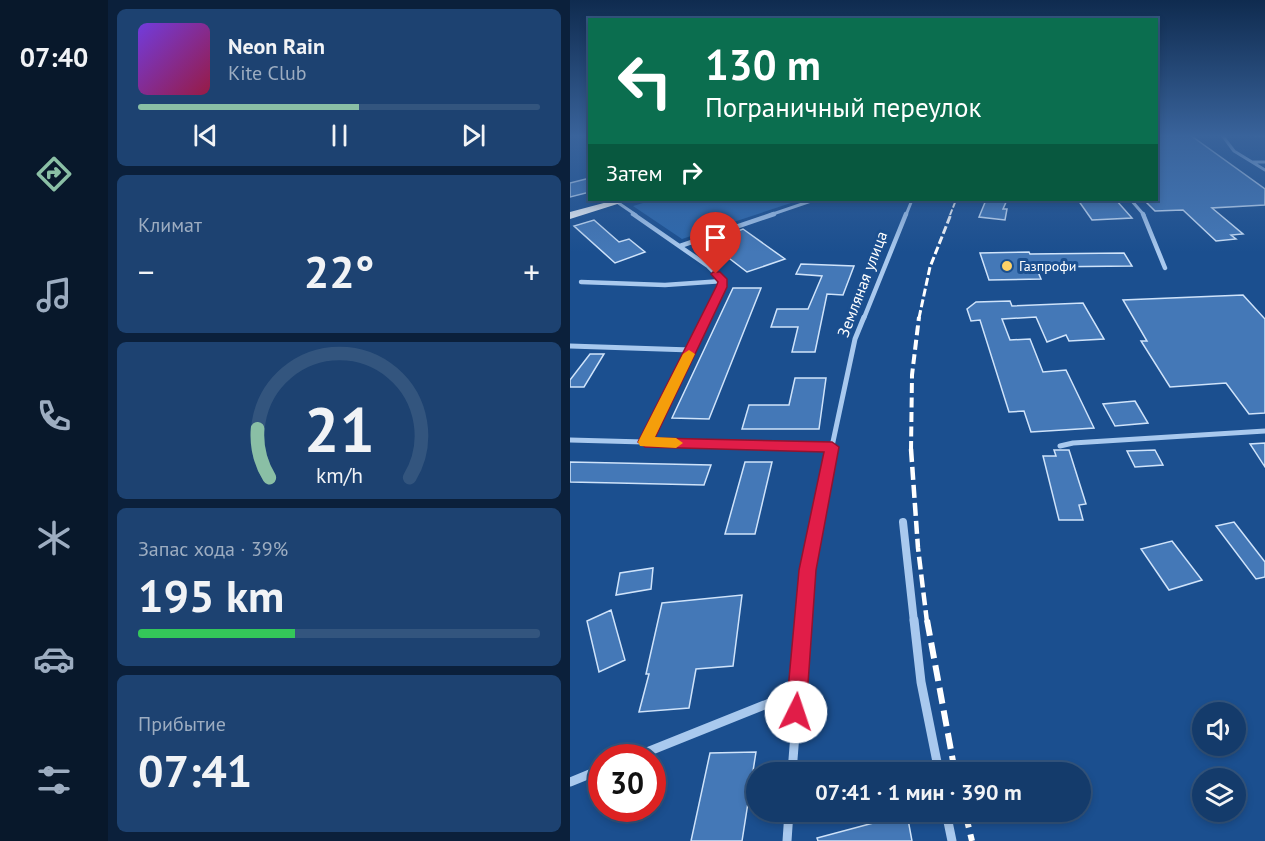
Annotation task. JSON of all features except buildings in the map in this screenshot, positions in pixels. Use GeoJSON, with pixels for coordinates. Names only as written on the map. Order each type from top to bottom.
{"type":"FeatureCollection","features":[{"type":"Feature","properties":{"kind":"highway"},"geometry":{"type":"LineString","coordinates":[[570,209],[600,201]]}},
{"type":"Feature","properties":{"kind":"highway"},"geometry":{"type":"LineString","coordinates":[[570,216],[616,201]]}},
{"type":"Feature","properties":{"kind":"street"},"geometry":{"type":"LineString","coordinates":[[620,201],[708,266],[723,281]]}},
{"type":"Feature","properties":{"kind":"street"},"geometry":{"type":"LineString","coordinates":[[680,246],[811,201]]}},
{"type":"Feature","properties":{"kind":"street","name":"Земляная улица"},"geometry":{"type":"LineString","coordinates":[[793,762],[808,570],[832,447],[855,339],[912,201]]}},
{"type":"Feature","properties":{"kind":"street"},"geometry":{"type":"LineString","coordinates":[[1132,201],[1146,217],[1165,268]]}},
{"type":"Feature","properties":{"kind":"street"},"geometry":{"type":"LineString","coordinates":[[581,282],[665,285],[723,281]]}},
{"type":"Feature","properties":{"kind":"street"},"geometry":{"type":"LineString","coordinates":[[645,442],[723,281]]}},
{"type":"Feature","properties":{"kind":"street"},"geometry":{"type":"LineString","coordinates":[[570,346],[691,350]]}},
{"type":"Feature","properties":{"kind":"street"},"geometry":{"type":"LineString","coordinates":[[1060,446],[1073,443],[1265,431]]}},
{"type":"Feature","properties":{"kind":"street"},"geometry":{"type":"LineString","coordinates":[[570,440],[832,447]]}},
{"type":"Feature","properties":{"kind":"street"},"geometry":{"type":"LineString","coordinates":[[903,522],[921,682],[937,762]]}},
{"type":"Feature","properties":{"kind":"street"},"geometry":{"type":"LineString","coordinates":[[666,744],[797,692]]}},
{"type":"Feature","properties":{"kind":"street"},"geometry":{"type":"LineString","coordinates":[[570,782],[588,775]]}},
{"type":"Feature","properties":{"kind":"street"},"geometry":{"type":"LineString","coordinates":[[787,841],[788,822]]}},
{"type":"Feature","properties":{"kind":"street"},"geometry":{"type":"LineString","coordinates":[[948,822],[952,841]]}},
{"type":"Feature","properties":{"kind":"shaded area"},"geometry":{"type":"Polygon","coordinates":[[[650,201],[797,201],[682,239],[633,206],[650,201]]]}},
{"type":"Feature","properties":{"kind":"railway"},"geometry":{"type":"LineString","coordinates":[[950,215],[956,201]]}},
{"type":"Feature","properties":{"kind":"railway"},"geometry":{"type":"LineString","coordinates":[[919,318],[930,267],[951,214]]}},
{"type":"Feature","properties":{"kind":"railway"},"geometry":{"type":"LineString","coordinates":[[911,449],[912,375],[919,317]]}},
{"type":"Feature","properties":{"kind":"railway"},"geometry":{"type":"LineString","coordinates":[[911,449],[918,548],[927,622]]}},
{"type":"Feature","properties":{"kind":"railway"},"geometry":{"type":"LineString","coordinates":[[927,620],[953,762]]}},
{"type":"Feature","properties":{"kind":"railway"},"geometry":{"type":"LineString","coordinates":[[967,822],[972,841]]}},
{"type":"Feature","properties":{"kind":"slow traffic"},"geometry":{"type":"LineString","coordinates":[[676,443],[645,442],[689,354]]}},
{"type":"Feature","properties":{"kind":"place","name":"Газпрофи"},"geometry":{"type":"Point","coordinates":[1007,266]}},
{"type":"Feature","properties":{"kind":"route"},"geometry":{"type":"LineString","coordinates":[[716,274],[723,281],[721,287],[645,442],[832,447],[808,570],[796,712]]}}]}
